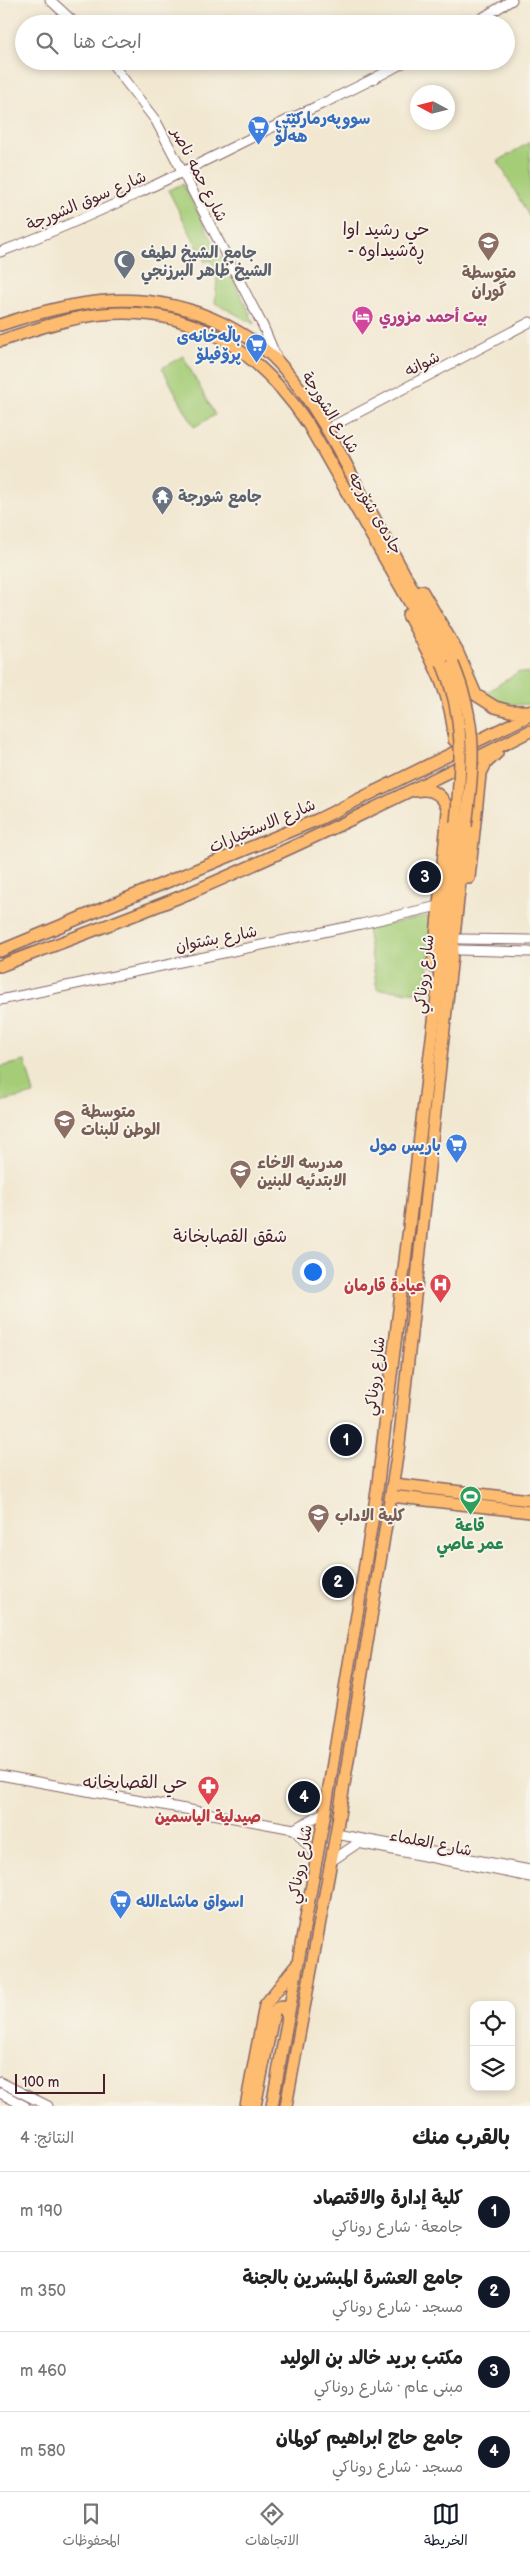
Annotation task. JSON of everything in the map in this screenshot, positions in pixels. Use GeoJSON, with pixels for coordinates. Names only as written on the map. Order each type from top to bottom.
{"type":"FeatureCollection","features":[{"type":"Feature","properties":{"kind":"main road","name":"شارع الشورجة"},"geometry":{"type":"LineString","coordinates":[[0,325],[52,308],[112,299],[138,300],[183,307],[209,316],[246,336],[278,361],[310,401],[384,535],[447,664]]}},
{"type":"Feature","properties":{"kind":"main road","name":"جادەی شۆرجە"},"geometry":{"type":"LineString","coordinates":[[0,341],[42,327],[103,314],[143,314],[190,324],[241,349],[291,399],[369,535],[447,664]]}},
{"type":"Feature","properties":{"kind":"main road"},"geometry":{"type":"LineString","coordinates":[[334,471],[346,465]]}},
{"type":"Feature","properties":{"kind":"main road"},"geometry":{"type":"LineString","coordinates":[[369,535],[431,657],[447,698],[454,710],[465,713],[473,708],[476,695]]}},
{"type":"Feature","properties":{"kind":"main road"},"geometry":{"type":"LineString","coordinates":[[384,535],[421,588],[457,651],[476,695],[495,707],[530,713]]}},
{"type":"Feature","properties":{"kind":"main road"},"geometry":{"type":"LineString","coordinates":[[447,664],[461,734],[461,825]]}},
{"type":"Feature","properties":{"kind":"main road"},"geometry":{"type":"LineString","coordinates":[[438,759],[449,751],[454,744],[447,698]]}},
{"type":"Feature","properties":{"kind":"main road","name":"شارع الاستخبارات"},"geometry":{"type":"LineString","coordinates":[[0,951],[319,819],[530,713]]}},
{"type":"Feature","properties":{"kind":"main road","name":"شارع الاستخبارات"},"geometry":{"type":"LineString","coordinates":[[0,966],[205,886],[404,795],[530,731]]}},
{"type":"Feature","properties":{"kind":"main road"},"geometry":{"type":"LineString","coordinates":[[448,1008],[453,992],[460,945],[480,775],[486,763],[519,737]]}},
{"type":"Feature","properties":{"kind":"main road"},"geometry":{"type":"LineString","coordinates":[[404,795],[420,790],[432,791],[441,796],[448,811]]}},
{"type":"Feature","properties":{"kind":"main road"},"geometry":{"type":"LineString","coordinates":[[432,1033],[431,998],[448,811],[451,802],[458,795],[468,793],[477,798]]}},
{"type":"Feature","properties":{"kind":"main road","name":"شارع روناكي"},"geometry":{"type":"LineString","coordinates":[[286,2106],[336,1834],[399,1444],[448,1008],[461,825]]}},
{"type":"Feature","properties":{"kind":"main road","name":"شارع روناكي"},"geometry":{"type":"LineString","coordinates":[[272,2106],[317,1856],[376,1491],[432,1033],[461,825]]}},
{"type":"Feature","properties":{"kind":"main road"},"geometry":{"type":"LineString","coordinates":[[198,870],[205,886]]}},
{"type":"Feature","properties":{"kind":"main road"},"geometry":{"type":"LineString","coordinates":[[420,1135],[433,1136]]}},
{"type":"Feature","properties":{"kind":"main road"},"geometry":{"type":"LineString","coordinates":[[393,1484],[530,1500]]}},
{"type":"Feature","properties":{"kind":"main road"},"geometry":{"type":"LineString","coordinates":[[391,1496],[530,1512]]}},
{"type":"Feature","properties":{"kind":"main road"},"geometry":{"type":"LineString","coordinates":[[354,1625],[370,1627]]}},
{"type":"Feature","properties":{"kind":"main road"},"geometry":{"type":"LineString","coordinates":[[246,2106],[265,2005],[298,1963]]}},
{"type":"Feature","properties":{"kind":"main road"},"geometry":{"type":"LineString","coordinates":[[255,2106],[274,2012],[283,2006],[288,2017]]}},
{"type":"Feature","properties":{"kind":"street"},"geometry":{"type":"LineString","coordinates":[[50,0],[66,15]]}},
{"type":"Feature","properties":{"kind":"street"},"geometry":{"type":"LineString","coordinates":[[487,15],[512,0]]}},
{"type":"Feature","properties":{"kind":"street","name":"شارع حمه ناصر"},"geometry":{"type":"LineString","coordinates":[[117,70],[156,121],[263,326],[278,361]]}},
{"type":"Feature","properties":{"kind":"street","name":"شارع سوق الشورجة"},"geometry":{"type":"LineString","coordinates":[[0,252],[183,174],[264,132],[366,84],[390,70]]}},
{"type":"Feature","properties":{"kind":"street","name":"شوانە"},"geometry":{"type":"LineString","coordinates":[[327,429],[530,322]]}},
{"type":"Feature","properties":{"kind":"street"},"geometry":{"type":"LineString","coordinates":[[246,336],[258,337],[263,326]]}},
{"type":"Feature","properties":{"kind":"street","name":"شارع بشتوان"},"geometry":{"type":"LineString","coordinates":[[0,1000],[362,924],[438,906]]}},
{"type":"Feature","properties":{"kind":"street"},"geometry":{"type":"LineString","coordinates":[[460,945],[530,940]]}},
{"type":"Feature","properties":{"kind":"street"},"geometry":{"type":"LineString","coordinates":[[460,945],[530,952]]}},
{"type":"Feature","properties":{"kind":"street"},"geometry":{"type":"LineString","coordinates":[[0,1775],[294,1829],[317,1856]]}},
{"type":"Feature","properties":{"kind":"street"},"geometry":{"type":"LineString","coordinates":[[294,1829],[324,1812]]}},
{"type":"Feature","properties":{"kind":"street","name":"شارع العلماء"},"geometry":{"type":"LineString","coordinates":[[336,1834],[530,1870]]}},
{"type":"Feature","properties":{"kind":"street","name":"شارع العلماء"},"geometry":{"type":"LineString","coordinates":[[330,1862],[358,1843],[530,1877]]}},
{"type":"Feature","properties":{"kind":"street"},"geometry":{"type":"LineString","coordinates":[[0,2082],[48,2106]]}},
{"type":"Feature","properties":{"kind":"street"},"geometry":{"type":"LineString","coordinates":[[0,2093],[25,2106]]}},
{"type":"Feature","properties":{"kind":"green space"},"geometry":{"type":"Polygon","coordinates":[[[530,142],[530,218],[498,161],[530,142]]]}},
{"type":"Feature","properties":{"kind":"green space"},"geometry":{"type":"Polygon","coordinates":[[[183,184],[254,324],[215,303],[217,280],[213,265],[210,260],[205,262],[168,190],[183,184]]]}},
{"type":"Feature","properties":{"kind":"green space"},"geometry":{"type":"Polygon","coordinates":[[[183,356],[215,415],[194,427],[162,368],[183,356]]]}},
{"type":"Feature","properties":{"kind":"green space"},"geometry":{"type":"Polygon","coordinates":[[[518,672],[530,673],[530,704],[518,705],[507,703],[496,700],[486,693],[518,672]]]}},
{"type":"Feature","properties":{"kind":"green space"},"geometry":{"type":"Polygon","coordinates":[[[426,916],[433,920],[427,990],[421,993],[377,989],[367,929],[426,916]]]}},
{"type":"Feature","properties":{"kind":"green space"},"geometry":{"type":"Polygon","coordinates":[[[25,1061],[34,1094],[0,1102],[0,1067],[25,1061]]]}},
{"type":"Feature","properties":{"kind":"place","name":"سووپەرمارکێتی هەڵۆ"},"geometry":{"type":"Point","coordinates":[259,146]}},
{"type":"Feature","properties":{"kind":"place","name":"متوسطة گوران"},"geometry":{"type":"Point","coordinates":[489,262]}},
{"type":"Feature","properties":{"kind":"place","name":"جامع الشيخ لطيف الشيخ ظاهر البرزنجي"},"geometry":{"type":"Point","coordinates":[125,280]}},
{"type":"Feature","properties":{"kind":"place","name":"بيت أحمد مزوري"},"geometry":{"type":"Point","coordinates":[363,335]}},
{"type":"Feature","properties":{"kind":"place","name":"باڵەخانەی پرۆفیلۆ"},"geometry":{"type":"Point","coordinates":[257,364]}},
{"type":"Feature","properties":{"kind":"place","name":"جامع شورجة"},"geometry":{"type":"Point","coordinates":[162,515]}},
{"type":"Feature","properties":{"kind":"place","name":"مكتب بريد خالد بن الوليد"},"geometry":{"type":"Point","coordinates":[425,877]}},
{"type":"Feature","properties":{"kind":"place","name":"متوسطة الوطن للبنات"},"geometry":{"type":"Point","coordinates":[65,1139]}},
{"type":"Feature","properties":{"kind":"place","name":"باريس مول"},"geometry":{"type":"Point","coordinates":[457,1164]}},
{"type":"Feature","properties":{"kind":"place","name":"مدرسه الاخاء الابتدئيه للبنين"},"geometry":{"type":"Point","coordinates":[241,1190]}},
{"type":"Feature","properties":{"kind":"place","name":"عيادة قارمان"},"geometry":{"type":"Point","coordinates":[440,1304]}},
{"type":"Feature","properties":{"kind":"place","name":"كلية إدارة والاقتصاد"},"geometry":{"type":"Point","coordinates":[346,1440]}},
{"type":"Feature","properties":{"kind":"place","name":"قاعة عمر عاصي"},"geometry":{"type":"Point","coordinates":[470,1515]}},
{"type":"Feature","properties":{"kind":"place","name":"كلية الاداب"},"geometry":{"type":"Point","coordinates":[319,1534]}},
{"type":"Feature","properties":{"kind":"place","name":"جامع العشرة المبشرين بالجنة"},"geometry":{"type":"Point","coordinates":[338,1582]}},
{"type":"Feature","properties":{"kind":"place","name":"جامع حاج ابراهيم كولمان"},"geometry":{"type":"Point","coordinates":[304,1797]}},
{"type":"Feature","properties":{"kind":"place","name":"صيدلية الياسمين"},"geometry":{"type":"Point","coordinates":[208,1806]}},
{"type":"Feature","properties":{"kind":"place","name":"اسواق ماشاءالله"},"geometry":{"type":"Point","coordinates":[120,1920]}},
{"type":"Feature","properties":{"kind":"district","name":"حي رشيد اوا - ڕەشیداوە"},"geometry":{"type":"Point","coordinates":[386,239]}},
{"type":"Feature","properties":{"kind":"district","name":"شقق القصابخانة"},"geometry":{"type":"Point","coordinates":[230,1236]}},
{"type":"Feature","properties":{"kind":"district","name":"حي القصابخانه"},"geometry":{"type":"Point","coordinates":[135,1782]}}]}
